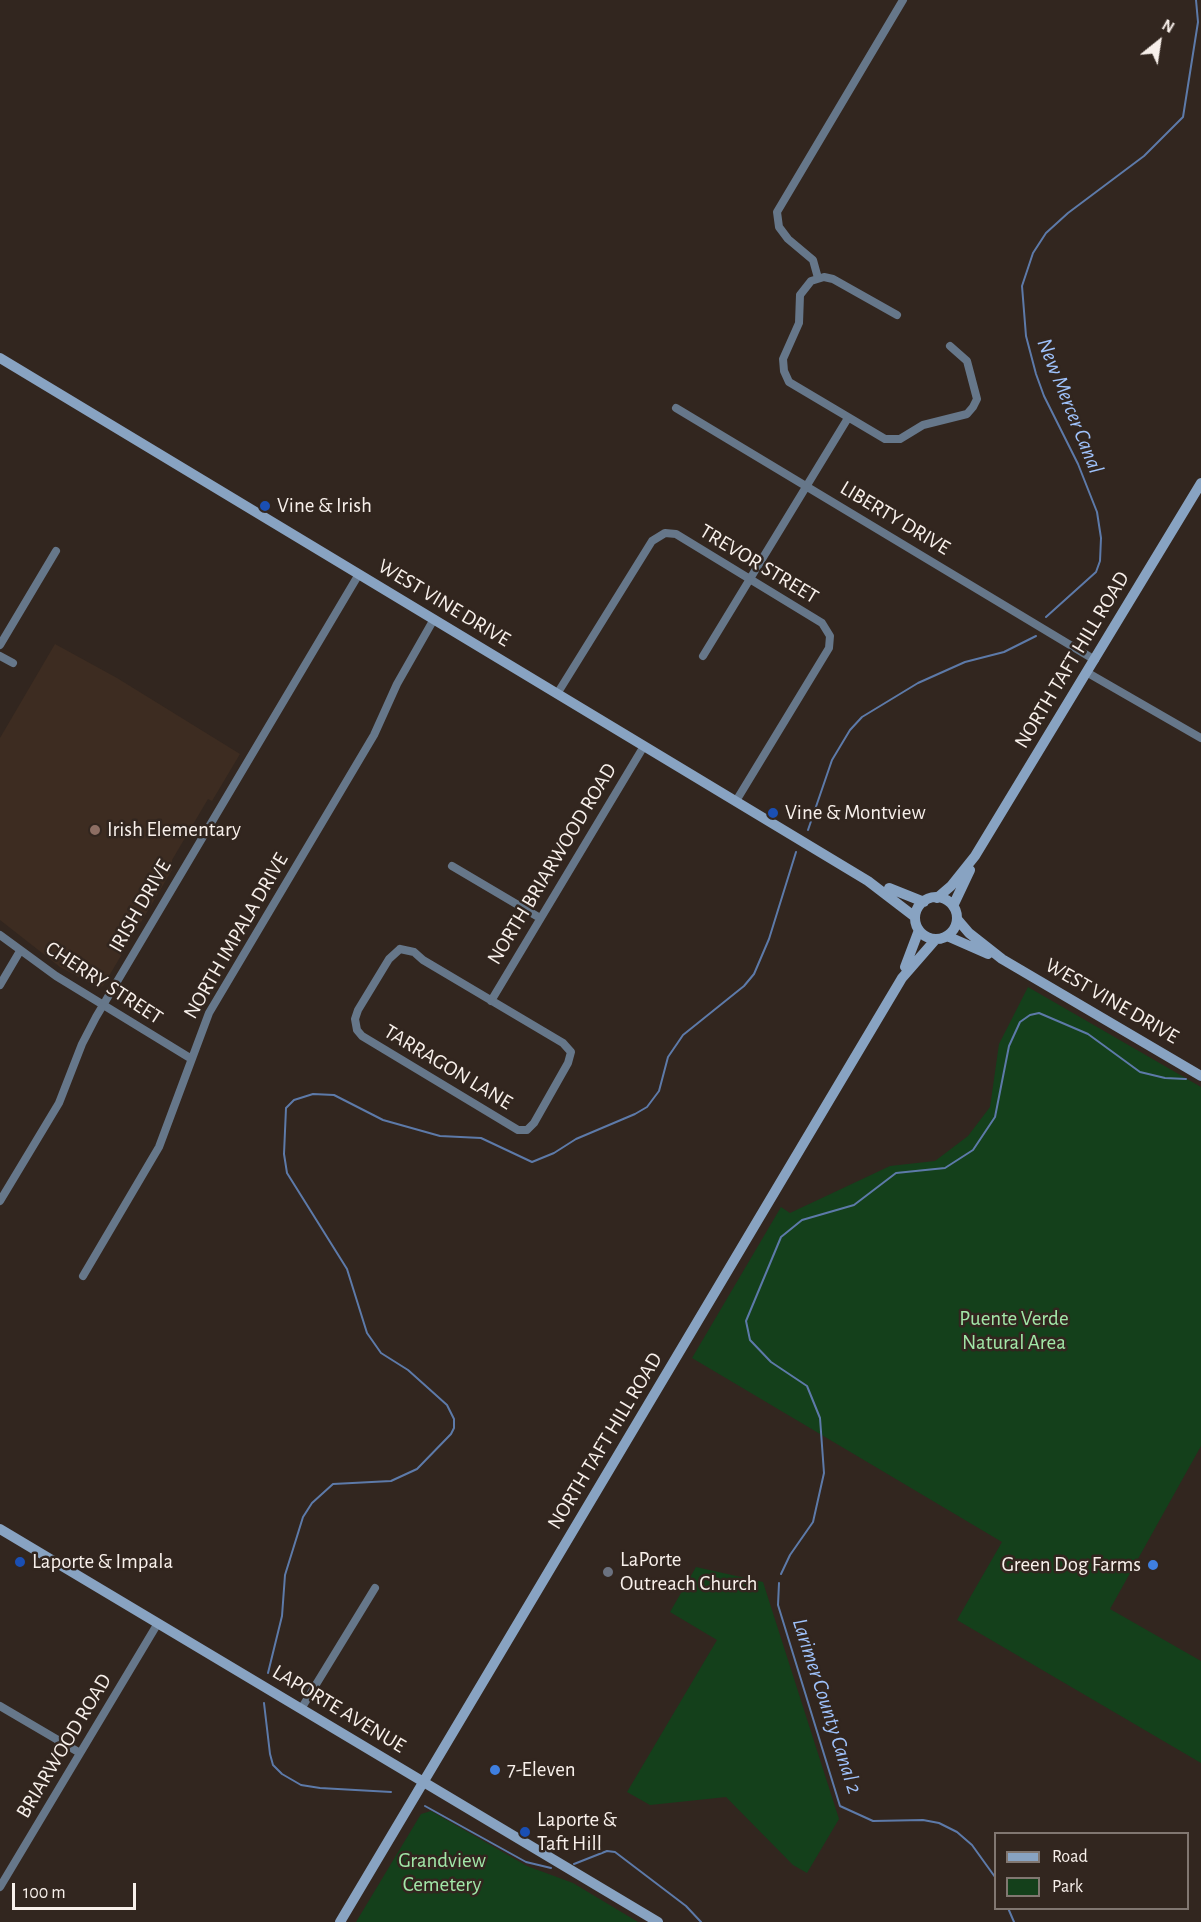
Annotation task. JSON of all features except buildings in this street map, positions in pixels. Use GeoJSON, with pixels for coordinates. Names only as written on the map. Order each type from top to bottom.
{"type":"FeatureCollection","features":[{"type":"Feature","properties":{"kind":"street"},"geometry":{"type":"LineString","coordinates":[[818,278],[813,260],[788,239],[779,227],[777,212],[903,0]]}},
{"type":"Feature","properties":{"kind":"street"},"geometry":{"type":"LineString","coordinates":[[897,315],[833,279],[818,278],[807,283],[800,295],[800,319],[785,350],[784,371],[789,382],[885,439],[900,439],[923,425],[967,414],[971,409],[976,399],[967,361],[950,346]]}},
{"type":"Feature","properties":{"kind":"street","name":"WEST VINE DRIVE"},"geometry":{"type":"LineString","coordinates":[[0,358],[868,881],[915,917]]}},
{"type":"Feature","properties":{"kind":"street","name":"LIBERTY DRIVE"},"geometry":{"type":"LineString","coordinates":[[676,408],[1095,660]]}},
{"type":"Feature","properties":{"kind":"street"},"geometry":{"type":"LineString","coordinates":[[703,656],[848,418]]}},
{"type":"Feature","properties":{"kind":"street","name":"NORTH TAFT HILL ROAD"},"geometry":{"type":"LineString","coordinates":[[937,898],[951,886],[975,856],[1088,673],[1201,483]]}},
{"type":"Feature","properties":{"kind":"street","name":"TREVOR STREET"},"geometry":{"type":"LineString","coordinates":[[557,694],[652,541],[662,534],[676,534],[822,623],[830,636],[829,648],[736,801]]}},
{"type":"Feature","properties":{"kind":"street"},"geometry":{"type":"LineString","coordinates":[[0,645],[56,551]]}},
{"type":"Feature","properties":{"kind":"street","name":"IRISH DRIVE"},"geometry":{"type":"LineString","coordinates":[[0,1201],[59,1103],[82,1044],[102,1006],[359,574]]}},
{"type":"Feature","properties":{"kind":"street","name":"NORTH IMPALA DRIVE"},"geometry":{"type":"LineString","coordinates":[[83,1276],[159,1147],[175,1108],[190,1058],[209,1013],[374,735],[397,684],[434,619]]}},
{"type":"Feature","properties":{"kind":"street"},"geometry":{"type":"LineString","coordinates":[[0,656],[13,663]]}},
{"type":"Feature","properties":{"kind":"street"},"geometry":{"type":"LineString","coordinates":[[1088,673],[1201,738]]}},
{"type":"Feature","properties":{"kind":"street","name":"NORTH BRIARWOOD ROAD"},"geometry":{"type":"LineString","coordinates":[[491,1001],[644,746]]}},
{"type":"Feature","properties":{"kind":"street","name":"NORTH TAFT HILL ROAD"},"geometry":{"type":"LineString","coordinates":[[953,906],[975,856]]}},
{"type":"Feature","properties":{"kind":"street"},"geometry":{"type":"LineString","coordinates":[[452,866],[540,918]]}},
{"type":"Feature","properties":{"kind":"street","name":"WEST VINE DRIVE"},"geometry":{"type":"LineString","coordinates":[[868,881],[924,902]]}},
{"type":"Feature","properties":{"kind":"street"},"geometry":{"type":"LineString","coordinates":[[919,930],[915,917],[924,902],[937,898],[953,906]]}},
{"type":"Feature","properties":{"kind":"street","name":"WEST VINE DRIVE"},"geometry":{"type":"LineString","coordinates":[[953,906],[957,919],[969,933],[1002,959],[1201,1076]]}},
{"type":"Feature","properties":{"kind":"street"},"geometry":{"type":"LineString","coordinates":[[941,938],[954,928],[957,919]]}},
{"type":"Feature","properties":{"kind":"street","name":"WEST VINE DRIVE"},"geometry":{"type":"LineString","coordinates":[[919,930],[926,936],[941,938],[1002,959]]}},
{"type":"Feature","properties":{"kind":"street","name":"NORTH TAFT HILL ROAD"},"geometry":{"type":"LineString","coordinates":[[340,1922],[902,978],[919,930]]}},
{"type":"Feature","properties":{"kind":"street","name":"CHERRY STREET"},"geometry":{"type":"LineString","coordinates":[[0,934],[20,951],[102,1006],[190,1058]]}},
{"type":"Feature","properties":{"kind":"street","name":"NORTH TAFT HILL ROAD"},"geometry":{"type":"LineString","coordinates":[[902,978],[941,938]]}},
{"type":"Feature","properties":{"kind":"street","name":"TARRAGON LANE"},"geometry":{"type":"LineString","coordinates":[[400,949],[414,952],[423,960],[491,1001],[563,1042],[571,1052],[568,1063],[534,1123],[527,1130],[518,1130],[362,1036],[356,1027],[358,1010],[389,959],[400,949]]}},
{"type":"Feature","properties":{"kind":"street"},"geometry":{"type":"LineString","coordinates":[[0,985],[20,951]]}},
{"type":"Feature","properties":{"kind":"street","name":"LAPORTE AVENUE"},"geometry":{"type":"LineString","coordinates":[[0,1529],[658,1922]]}},
{"type":"Feature","properties":{"kind":"street"},"geometry":{"type":"LineString","coordinates":[[301,1709],[375,1587]]}},
{"type":"Feature","properties":{"kind":"street","name":"BRIARWOOD ROAD"},"geometry":{"type":"LineString","coordinates":[[0,1887],[158,1623]]}},
{"type":"Feature","properties":{"kind":"street"},"geometry":{"type":"LineString","coordinates":[[0,1706],[80,1753]]}},
{"type":"Feature","properties":{"kind":"shaded area","name":"Irish Elementary"},"geometry":{"type":"Polygon","coordinates":[[[55,644],[117,678],[240,754],[212,801],[208,799],[172,860],[172,870],[103,986],[99,988],[60,967],[0,920],[0,738],[55,644]]]}},
{"type":"Feature","properties":{"kind":"green space","name":"Puente Verde Natural Area"},"geometry":{"type":"Polygon","coordinates":[[[1028,987],[1201,1087],[1201,1446],[1110,1609],[1201,1661],[1201,1763],[957,1620],[1002,1542],[692,1358],[781,1207],[790,1213],[890,1166],[935,1161],[968,1136],[990,1107],[999,1044],[1028,987]]]}},
{"type":"Feature","properties":{"kind":"green space"},"geometry":{"type":"Polygon","coordinates":[[[696,1567],[763,1582],[839,1819],[807,1873],[793,1865],[726,1797],[650,1805],[627,1792],[717,1640],[670,1612],[696,1567]]]}},
{"type":"Feature","properties":{"kind":"green space","name":"Grandview Cemetery"},"geometry":{"type":"Polygon","coordinates":[[[431,1811],[527,1866],[573,1883],[638,1922],[356,1922],[421,1814],[431,1811]]]}},
{"type":"Feature","properties":{"kind":"waterway","name":"New Mercer Canal"},"geometry":{"type":"LineString","coordinates":[[1046,617],[1096,572],[1100,561],[1101,538],[1097,512],[1078,464],[1044,396],[1036,374],[1026,336],[1022,286],[1033,253],[1046,233],[1068,213],[1144,156],[1183,117],[1198,22],[1196,0]]}},
{"type":"Feature","properties":{"kind":"waterway","name":"New Mercer Canal"},"geometry":{"type":"LineString","coordinates":[[808,830],[832,760],[850,730],[862,717],[918,683],[965,662],[1004,652],[1036,636]]}},
{"type":"Feature","properties":{"kind":"waterway","name":"New Mercer Canal"},"geometry":{"type":"LineString","coordinates":[[268,1673],[282,1616],[285,1575],[303,1517],[312,1503],[333,1484],[391,1481],[417,1469],[454,1428],[454,1419],[447,1405],[408,1370],[381,1353],[367,1333],[347,1269],[287,1173],[284,1154],[286,1108],[294,1100],[313,1094],[334,1095],[383,1120],[440,1136],[481,1138],[532,1162],[554,1153],[576,1139],[635,1114],[647,1107],[659,1091],[668,1057],[683,1035],[744,986],[754,974],[769,939],[796,852]]}},
{"type":"Feature","properties":{"kind":"waterway","name":"Larimer County Canal 2"},"geometry":{"type":"LineString","coordinates":[[781,1574],[790,1555],[813,1522],[824,1473],[820,1418],[807,1386],[771,1362],[750,1340],[746,1321],[781,1237],[802,1220],[854,1205],[896,1173],[945,1168],[973,1150],[995,1117],[1009,1046],[1020,1022],[1030,1015],[1039,1013],[1088,1034],[1140,1072],[1165,1078],[1186,1079]]}},
{"type":"Feature","properties":{"kind":"waterway","name":"Larimer County Canal 2"},"geometry":{"type":"LineString","coordinates":[[779,1583],[778,1605],[840,1806],[873,1821],[923,1820],[939,1823],[957,1832],[972,1845],[994,1876]]}},
{"type":"Feature","properties":{"kind":"waterway","name":"New Mercer Canal"},"geometry":{"type":"LineString","coordinates":[[264,1703],[270,1754],[273,1765],[282,1774],[301,1785],[391,1792]]}},
{"type":"Feature","properties":{"kind":"waterway","name":"New Mercer Canal"},"geometry":{"type":"LineString","coordinates":[[425,1806],[526,1862],[551,1868]]}},
{"type":"Feature","properties":{"kind":"waterway","name":"New Mercer Canal"},"geometry":{"type":"LineString","coordinates":[[574,1864],[607,1851],[615,1852],[686,1906],[701,1922]]}},
{"type":"Feature","properties":{"kind":"waterway","name":"Larimer County Canal 2"},"geometry":{"type":"LineString","coordinates":[[1009,1910],[1014,1922]]}},
{"type":"Feature","properties":{"kind":"place","name":"Vine & Irish"},"geometry":{"type":"Point","coordinates":[265,506]}},
{"type":"Feature","properties":{"kind":"place","name":"Vine & Montview"},"geometry":{"type":"Point","coordinates":[773,813]}},
{"type":"Feature","properties":{"kind":"place","name":"Irish Elementary"},"geometry":{"type":"Point","coordinates":[95,830]}},
{"type":"Feature","properties":{"kind":"place","name":"Laporte & Impala"},"geometry":{"type":"Point","coordinates":[20,1562]}},
{"type":"Feature","properties":{"kind":"place","name":"Green Dog Farms"},"geometry":{"type":"Point","coordinates":[1153,1565]}},
{"type":"Feature","properties":{"kind":"place","name":"LaPorte Outreach Church"},"geometry":{"type":"Point","coordinates":[608,1572]}},
{"type":"Feature","properties":{"kind":"place","name":"7-Eleven"},"geometry":{"type":"Point","coordinates":[495,1770]}},
{"type":"Feature","properties":{"kind":"place","name":"Laporte & Taft Hill"},"geometry":{"type":"Point","coordinates":[525,1832]}}]}
